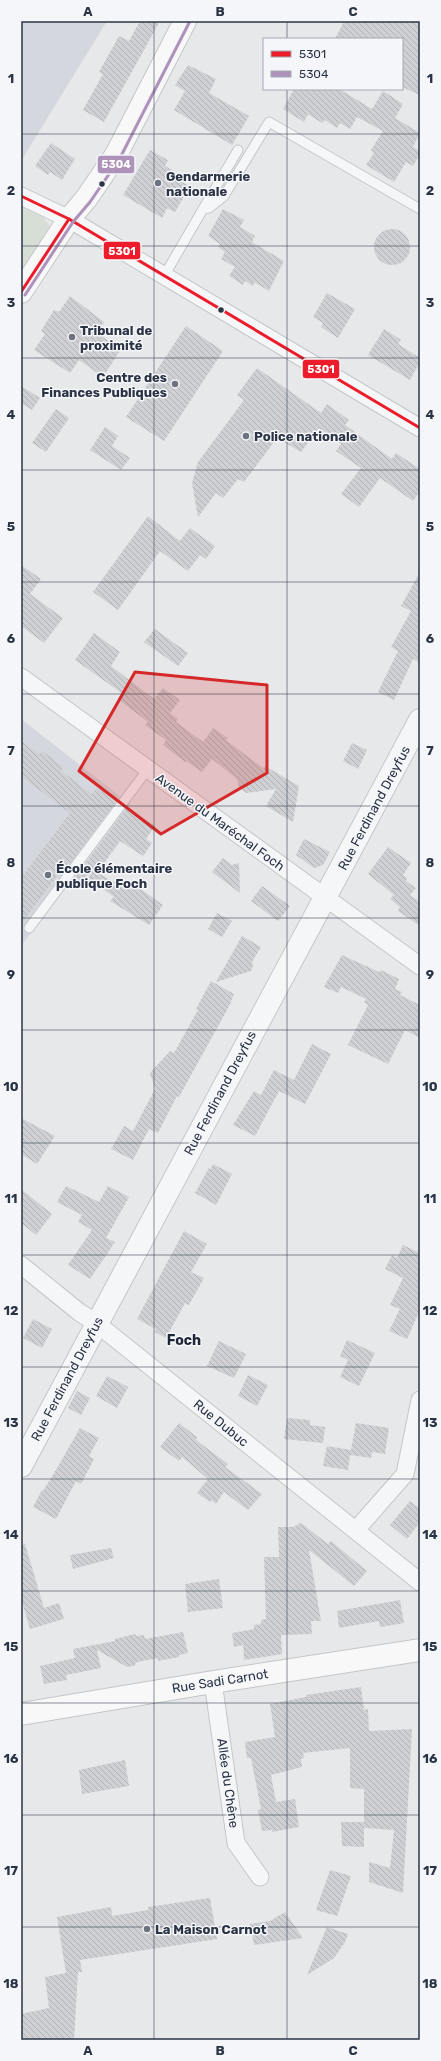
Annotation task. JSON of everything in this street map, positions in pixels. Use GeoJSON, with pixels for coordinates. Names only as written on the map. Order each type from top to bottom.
{"type":"FeatureCollection","features":[{"type":"Feature","properties":{"kind":"main road"},"geometry":{"type":"LineString","coordinates":[[21,292],[69,220],[86,199],[116,155],[185,21]]}},
{"type":"Feature","properties":{"kind":"main road","name":"Rue Sadi Carnot"},"geometry":{"type":"LineString","coordinates":[[21,1714],[420,1650]]}},
{"type":"Feature","properties":{"kind":"street"},"geometry":{"type":"LineString","coordinates":[[21,196],[69,220],[420,428]]}},
{"type":"Feature","properties":{"kind":"street","name":"Avenue du Maréchal Foch"},"geometry":{"type":"LineString","coordinates":[[21,677],[420,966]]}},
{"type":"Feature","properties":{"kind":"street","name":"Rue Ferdinand Dreyfus"},"geometry":{"type":"LineString","coordinates":[[21,1466],[88,1342],[96,1323],[420,720]]}},
{"type":"Feature","properties":{"kind":"street","name":"Rue Dubuc"},"geometry":{"type":"LineString","coordinates":[[21,1265],[79,1312],[96,1323],[420,1582]]}},
{"type":"Feature","properties":{"kind":"street"},"geometry":{"type":"LineString","coordinates":[[356,1530],[405,1474],[420,1400]]}},
{"type":"Feature","properties":{"kind":"street","name":"Allée du Chêne"},"geometry":{"type":"LineString","coordinates":[[213,1682],[236,1843],[260,1877]]}},
{"type":"Feature","properties":{"kind":"lane"},"geometry":{"type":"LineString","coordinates":[[203,209],[209,208],[224,196],[269,122],[420,209]]}},
{"type":"Feature","properties":{"kind":"lane"},"geometry":{"type":"LineString","coordinates":[[164,276],[238,150]]}},
{"type":"Feature","properties":{"kind":"lane"},"geometry":{"type":"LineString","coordinates":[[28,928],[148,769]]}},
{"type":"Feature","properties":{"kind":"highlighted area"},"geometry":{"type":"Polygon","coordinates":[[[135,672],[267,685],[267,773],[161,834],[79,771],[135,672]]]}},
{"type":"Feature","properties":{"kind":"shaded area"},"geometry":{"type":"Polygon","coordinates":[[[21,21],[107,21],[21,161],[21,21]]]}},
{"type":"Feature","properties":{"kind":"shaded area"},"geometry":{"type":"Polygon","coordinates":[[[21,205],[40,214],[50,226],[50,229],[21,277],[21,205]]]}},
{"type":"Feature","properties":{"kind":"shaded area","name":"École élémentaire publique Foch"},"geometry":{"type":"Polygon","coordinates":[[[21,719],[130,804],[21,946],[21,719]]]}},
{"type":"Feature","properties":{"kind":"building"},"geometry":{"type":"Polygon","coordinates":[[[140,21],[160,21],[104,122],[83,110],[103,74],[99,72],[119,36],[129,41],[140,21]]]}},
{"type":"Feature","properties":{"kind":"building"},"geometry":{"type":"Polygon","coordinates":[[[344,21],[420,21],[420,95],[403,87],[403,38],[336,38],[344,21]]]}},
{"type":"Feature","properties":{"kind":"building"},"geometry":{"type":"Polygon","coordinates":[[[188,65],[216,79],[209,93],[249,116],[232,145],[174,110],[185,91],[175,85],[188,65]]]}},
{"type":"Feature","properties":{"kind":"building"},"geometry":{"type":"Polygon","coordinates":[[[293,90],[341,90],[372,109],[383,91],[403,104],[395,118],[420,133],[413,147],[420,151],[420,154],[413,166],[406,162],[394,182],[366,165],[374,153],[371,150],[383,131],[357,117],[350,129],[340,123],[337,128],[325,120],[322,123],[308,114],[304,122],[283,109],[293,90]]]}},
{"type":"Feature","properties":{"kind":"building"},"geometry":{"type":"Polygon","coordinates":[[[51,143],[75,159],[62,180],[50,172],[48,175],[35,166],[51,143]]]}},
{"type":"Feature","properties":{"kind":"building","name":"Gendarmerie nationale"},"geometry":{"type":"Polygon","coordinates":[[[150,150],[168,160],[165,166],[182,176],[180,181],[190,186],[175,212],[167,208],[162,218],[123,195],[150,150]]]}},
{"type":"Feature","properties":{"kind":"building"},"geometry":{"type":"Polygon","coordinates":[[[223,209],[244,220],[240,227],[255,236],[252,242],[284,261],[269,291],[254,282],[253,286],[245,281],[243,285],[229,276],[235,267],[221,259],[225,252],[218,247],[220,244],[208,236],[223,209]]]}},
{"type":"Feature","properties":{"kind":"building"},"geometry":{"type":"Polygon","coordinates":[[[392,229],[402,232],[407,237],[410,247],[407,257],[402,262],[392,265],[382,262],[377,257],[374,247],[377,237],[382,232],[392,229]]]}},
{"type":"Feature","properties":{"kind":"building"},"geometry":{"type":"Polygon","coordinates":[[[327,293],[355,309],[338,338],[321,327],[323,323],[313,317],[327,293]]]}},
{"type":"Feature","properties":{"kind":"building","name":"Tribunal de proximité"},"geometry":{"type":"Polygon","coordinates":[[[70,296],[104,322],[97,333],[121,349],[103,377],[79,360],[70,373],[34,350],[45,334],[41,331],[54,310],[59,312],[70,296]]]}},
{"type":"Feature","properties":{"kind":"building","name":"Centre des Finances Publiques"},"geometry":{"type":"Polygon","coordinates":[[[186,326],[223,351],[164,441],[126,417],[186,326]]]}},
{"type":"Feature","properties":{"kind":"building"},"geometry":{"type":"Polygon","coordinates":[[[384,329],[401,340],[398,344],[420,358],[420,362],[410,380],[368,355],[384,329]]]}},
{"type":"Feature","properties":{"kind":"building"},"geometry":{"type":"Polygon","coordinates":[[[257,368],[321,413],[327,404],[349,420],[345,425],[392,459],[396,453],[420,469],[420,491],[413,501],[380,478],[359,507],[341,494],[361,468],[336,451],[341,444],[319,428],[301,452],[277,438],[244,482],[238,479],[223,498],[216,493],[198,517],[192,483],[198,462],[244,400],[237,395],[257,368]]]}},
{"type":"Feature","properties":{"kind":"building"},"geometry":{"type":"Polygon","coordinates":[[[21,386],[40,398],[32,410],[21,403],[21,386]]]}},
{"type":"Feature","properties":{"kind":"building"},"geometry":{"type":"Polygon","coordinates":[[[56,409],[69,418],[46,452],[32,443],[56,409]]]}},
{"type":"Feature","properties":{"kind":"building"},"geometry":{"type":"Polygon","coordinates":[[[105,427],[118,436],[112,446],[130,458],[121,470],[90,450],[105,427]]]}},
{"type":"Feature","properties":{"kind":"building"},"geometry":{"type":"Polygon","coordinates":[[[148,516],[180,541],[190,528],[215,546],[206,559],[200,555],[188,571],[160,551],[118,610],[93,592],[148,516]]]}},
{"type":"Feature","properties":{"kind":"building"},"geometry":{"type":"Polygon","coordinates":[[[21,565],[41,579],[30,594],[63,618],[44,643],[21,626],[21,565]]]}},
{"type":"Feature","properties":{"kind":"building"},"geometry":{"type":"Polygon","coordinates":[[[420,572],[420,663],[413,659],[394,700],[378,692],[398,651],[391,647],[411,611],[401,606],[420,572]]]}},
{"type":"Feature","properties":{"kind":"building"},"geometry":{"type":"Polygon","coordinates":[[[155,629],[188,653],[178,666],[144,642],[155,629]]]}},
{"type":"Feature","properties":{"kind":"building"},"geometry":{"type":"Polygon","coordinates":[[[94,633],[120,652],[111,666],[154,699],[163,688],[180,700],[170,713],[178,719],[176,722],[203,742],[213,728],[228,738],[226,740],[263,768],[265,766],[299,786],[293,822],[266,806],[276,789],[246,793],[239,787],[237,779],[212,759],[202,772],[186,761],[185,762],[163,745],[166,740],[145,725],[148,722],[119,700],[123,694],[75,660],[94,633]]]}},
{"type":"Feature","properties":{"kind":"building"},"geometry":{"type":"Polygon","coordinates":[[[21,741],[39,754],[42,751],[63,767],[61,771],[92,794],[97,788],[116,802],[65,870],[63,868],[21,924],[21,878],[70,813],[21,776],[21,741]]]}},
{"type":"Feature","properties":{"kind":"building"},"geometry":{"type":"Polygon","coordinates":[[[352,743],[367,750],[358,769],[343,761],[352,743]]]}},
{"type":"Feature","properties":{"kind":"building"},"geometry":{"type":"Polygon","coordinates":[[[126,809],[131,813],[133,811],[155,826],[146,839],[152,843],[143,856],[120,841],[99,870],[94,867],[82,883],[75,877],[126,809]]]}},
{"type":"Feature","properties":{"kind":"building"},"geometry":{"type":"Polygon","coordinates":[[[304,839],[330,852],[323,865],[314,868],[296,855],[304,839]]]}},
{"type":"Feature","properties":{"kind":"building"},"geometry":{"type":"Polygon","coordinates":[[[388,847],[411,863],[403,875],[407,878],[406,881],[416,888],[410,895],[420,902],[420,926],[398,911],[400,907],[390,899],[394,895],[368,874],[388,847]]]}},
{"type":"Feature","properties":{"kind":"building"},"geometry":{"type":"Polygon","coordinates":[[[223,858],[232,865],[239,863],[240,893],[212,872],[223,858]]]}},
{"type":"Feature","properties":{"kind":"building"},"geometry":{"type":"Polygon","coordinates":[[[93,870],[126,889],[131,882],[163,905],[149,925],[110,901],[114,897],[88,878],[93,870]]]}},
{"type":"Feature","properties":{"kind":"building"},"geometry":{"type":"Polygon","coordinates":[[[262,886],[290,906],[278,921],[251,901],[262,886]]]}},
{"type":"Feature","properties":{"kind":"building"},"geometry":{"type":"Polygon","coordinates":[[[217,913],[232,921],[222,937],[208,929],[217,913]]]}},
{"type":"Feature","properties":{"kind":"building"},"geometry":{"type":"Polygon","coordinates":[[[242,936],[261,947],[252,962],[253,966],[251,971],[216,982],[242,936]]]}},
{"type":"Feature","properties":{"kind":"building"},"geometry":{"type":"Polygon","coordinates":[[[342,955],[379,972],[381,970],[399,979],[395,989],[402,992],[400,995],[420,1005],[420,1038],[405,1030],[388,1064],[348,1045],[368,1005],[364,1002],[366,999],[341,987],[338,993],[324,987],[342,955]]]}},
{"type":"Feature","properties":{"kind":"building"},"geometry":{"type":"Polygon","coordinates":[[[211,981],[234,994],[232,1001],[179,1097],[177,1096],[158,1133],[149,1129],[133,1160],[111,1149],[124,1126],[133,1131],[155,1089],[150,1073],[170,1051],[174,1053],[198,1010],[196,1009],[211,981]]]}},
{"type":"Feature","properties":{"kind":"building"},"geometry":{"type":"Polygon","coordinates":[[[312,1044],[331,1054],[305,1104],[279,1091],[255,1136],[233,1125],[254,1091],[261,1095],[274,1070],[294,1080],[312,1044]]]}},
{"type":"Feature","properties":{"kind":"building"},"geometry":{"type":"Polygon","coordinates":[[[21,1118],[55,1136],[37,1164],[21,1154],[21,1118]]]}},
{"type":"Feature","properties":{"kind":"building"},"geometry":{"type":"Polygon","coordinates":[[[213,1164],[232,1174],[216,1205],[195,1193],[209,1168],[211,1169],[213,1164]]]}},
{"type":"Feature","properties":{"kind":"building"},"geometry":{"type":"Polygon","coordinates":[[[66,1186],[99,1202],[108,1186],[129,1197],[106,1238],[115,1242],[90,1279],[68,1265],[92,1230],[78,1222],[82,1215],[57,1202],[66,1186]]]}},
{"type":"Feature","properties":{"kind":"building"},"geometry":{"type":"Polygon","coordinates":[[[21,1189],[52,1214],[36,1235],[21,1223],[21,1189]]]}},
{"type":"Feature","properties":{"kind":"building"},"geometry":{"type":"Polygon","coordinates":[[[184,1231],[207,1244],[191,1272],[204,1278],[189,1305],[185,1303],[166,1338],[155,1332],[156,1329],[137,1319],[184,1231]]]}},
{"type":"Feature","properties":{"kind":"building"},"geometry":{"type":"Polygon","coordinates":[[[403,1245],[420,1253],[420,1310],[407,1339],[389,1331],[400,1309],[390,1305],[403,1278],[385,1269],[392,1255],[397,1258],[403,1245]]]}},
{"type":"Feature","properties":{"kind":"building"},"geometry":{"type":"Polygon","coordinates":[[[33,1319],[52,1329],[42,1348],[23,1338],[33,1319]]]}},
{"type":"Feature","properties":{"kind":"building"},"geometry":{"type":"Polygon","coordinates":[[[347,1340],[375,1353],[359,1386],[340,1377],[348,1360],[340,1356],[347,1340]]]}},
{"type":"Feature","properties":{"kind":"building"},"geometry":{"type":"Polygon","coordinates":[[[219,1341],[246,1354],[234,1378],[207,1366],[219,1341]]]}},
{"type":"Feature","properties":{"kind":"building"},"geometry":{"type":"Polygon","coordinates":[[[248,1375],[268,1385],[257,1406],[238,1396],[248,1375]]]}},
{"type":"Feature","properties":{"kind":"building"},"geometry":{"type":"Polygon","coordinates":[[[107,1376],[128,1387],[117,1408],[96,1396],[107,1376]]]}},
{"type":"Feature","properties":{"kind":"building"},"geometry":{"type":"Polygon","coordinates":[[[77,1391],[90,1398],[81,1415],[68,1408],[77,1391]]]}},
{"type":"Feature","properties":{"kind":"building"},"geometry":{"type":"Polygon","coordinates":[[[287,1418],[310,1420],[310,1425],[325,1427],[323,1443],[284,1439],[287,1418]]]}},
{"type":"Feature","properties":{"kind":"building"},"geometry":{"type":"Polygon","coordinates":[[[179,1423],[197,1437],[196,1440],[228,1464],[225,1467],[262,1494],[248,1510],[224,1492],[216,1504],[211,1500],[210,1502],[197,1493],[208,1479],[182,1457],[179,1461],[160,1447],[179,1423]]]}},
{"type":"Feature","properties":{"kind":"building"},"geometry":{"type":"Polygon","coordinates":[[[356,1423],[389,1428],[385,1454],[372,1452],[371,1458],[350,1455],[348,1470],[323,1466],[327,1446],[351,1450],[356,1423]]]}},
{"type":"Feature","properties":{"kind":"building"},"geometry":{"type":"Polygon","coordinates":[[[80,1428],[99,1438],[89,1456],[94,1459],[81,1484],[76,1481],[56,1519],[33,1507],[80,1428]]]}},
{"type":"Feature","properties":{"kind":"building"},"geometry":{"type":"Polygon","coordinates":[[[410,1501],[420,1509],[420,1522],[407,1539],[390,1525],[410,1501]]]}},
{"type":"Feature","properties":{"kind":"building"},"geometry":{"type":"Polygon","coordinates":[[[301,1523],[328,1544],[331,1541],[367,1571],[354,1586],[309,1550],[321,1621],[311,1621],[312,1634],[281,1635],[282,1654],[244,1660],[243,1645],[234,1647],[232,1633],[254,1629],[254,1625],[261,1624],[261,1620],[266,1619],[264,1557],[279,1557],[278,1527],[293,1527],[301,1523]]]}},
{"type":"Feature","properties":{"kind":"building"},"geometry":{"type":"Polygon","coordinates":[[[21,1544],[25,1544],[44,1608],[59,1603],[64,1619],[30,1629],[21,1598],[21,1544]]]}},
{"type":"Feature","properties":{"kind":"building"},"geometry":{"type":"Polygon","coordinates":[[[111,1548],[114,1558],[73,1569],[70,1555],[111,1548]]]}},
{"type":"Feature","properties":{"kind":"building"},"geometry":{"type":"Polygon","coordinates":[[[219,1579],[223,1608],[188,1612],[185,1584],[219,1579]]]}},
{"type":"Feature","properties":{"kind":"building"},"geometry":{"type":"Polygon","coordinates":[[[400,1600],[404,1623],[380,1627],[379,1621],[339,1628],[337,1611],[400,1600]]]}},
{"type":"Feature","properties":{"kind":"building"},"geometry":{"type":"Polygon","coordinates":[[[183,1632],[188,1653],[179,1655],[179,1657],[158,1661],[158,1658],[137,1662],[134,1666],[127,1667],[97,1650],[101,1668],[66,1675],[67,1680],[44,1684],[40,1666],[75,1658],[73,1649],[115,1641],[115,1639],[135,1634],[136,1636],[144,1635],[145,1639],[183,1632]]]}},
{"type":"Feature","properties":{"kind":"building"},"geometry":{"type":"Polygon","coordinates":[[[361,1687],[364,1710],[368,1709],[369,1731],[412,1729],[403,1893],[369,1882],[369,1862],[390,1868],[394,1830],[364,1828],[364,1847],[342,1846],[341,1822],[364,1822],[364,1789],[350,1788],[350,1748],[303,1753],[304,1758],[301,1759],[302,1767],[271,1775],[276,1802],[295,1799],[299,1827],[272,1832],[272,1830],[262,1831],[258,1810],[261,1809],[251,1758],[247,1758],[245,1742],[275,1737],[270,1704],[306,1697],[306,1695],[361,1687]]]}},
{"type":"Feature","properties":{"kind":"building"},"geometry":{"type":"Polygon","coordinates":[[[125,1760],[129,1786],[82,1794],[79,1770],[125,1760]]]}},
{"type":"Feature","properties":{"kind":"building"},"geometry":{"type":"Polygon","coordinates":[[[330,1870],[351,1876],[337,1916],[316,1910],[330,1870]]]}},
{"type":"Feature","properties":{"kind":"building"},"geometry":{"type":"Polygon","coordinates":[[[210,1898],[217,1939],[80,1960],[82,1972],[78,1972],[74,2040],[21,2040],[21,2014],[49,2008],[45,1977],[66,1973],[57,1917],[111,1907],[112,1916],[148,1910],[148,1907],[210,1898]]]}},
{"type":"Feature","properties":{"kind":"building"},"geometry":{"type":"Polygon","coordinates":[[[285,1912],[303,1938],[254,1945],[250,1924],[270,1921],[285,1912]]]}},
{"type":"Feature","properties":{"kind":"building"},"geometry":{"type":"Polygon","coordinates":[[[327,1927],[348,1934],[345,1942],[334,1958],[307,1975],[327,1927]]]}},
{"type":"Feature","properties":{"kind":"transit line","name":"5304"},"geometry":{"type":"LineString","coordinates":[[25,295],[73,222],[90,202],[120,158],[189,23]]}},
{"type":"Feature","properties":{"kind":"transit line","name":"5301"},"geometry":{"type":"LineString","coordinates":[[21,196],[69,219],[420,428]]}},
{"type":"Feature","properties":{"kind":"transit line","name":"5301"},"geometry":{"type":"LineString","coordinates":[[21,292],[69,219]]}},
{"type":"Feature","properties":{"kind":"place","name":"Gendarmerie nationale"},"geometry":{"type":"Point","coordinates":[158,183]}},
{"type":"Feature","properties":{"kind":"place","name":"Tribunal de proximité"},"geometry":{"type":"Point","coordinates":[72,337]}},
{"type":"Feature","properties":{"kind":"place","name":"Centre des Finances Publiques"},"geometry":{"type":"Point","coordinates":[175,384]}},
{"type":"Feature","properties":{"kind":"place","name":"Police nationale"},"geometry":{"type":"Point","coordinates":[246,436]}},
{"type":"Feature","properties":{"kind":"place","name":"École élémentaire publique Foch"},"geometry":{"type":"Point","coordinates":[48,875]}},
{"type":"Feature","properties":{"kind":"place","name":"La Maison Carnot"},"geometry":{"type":"Point","coordinates":[147,1929]}},
{"type":"Feature","properties":{"kind":"district","name":"Foch"},"geometry":{"type":"Point","coordinates":[184,1340]}}]}
